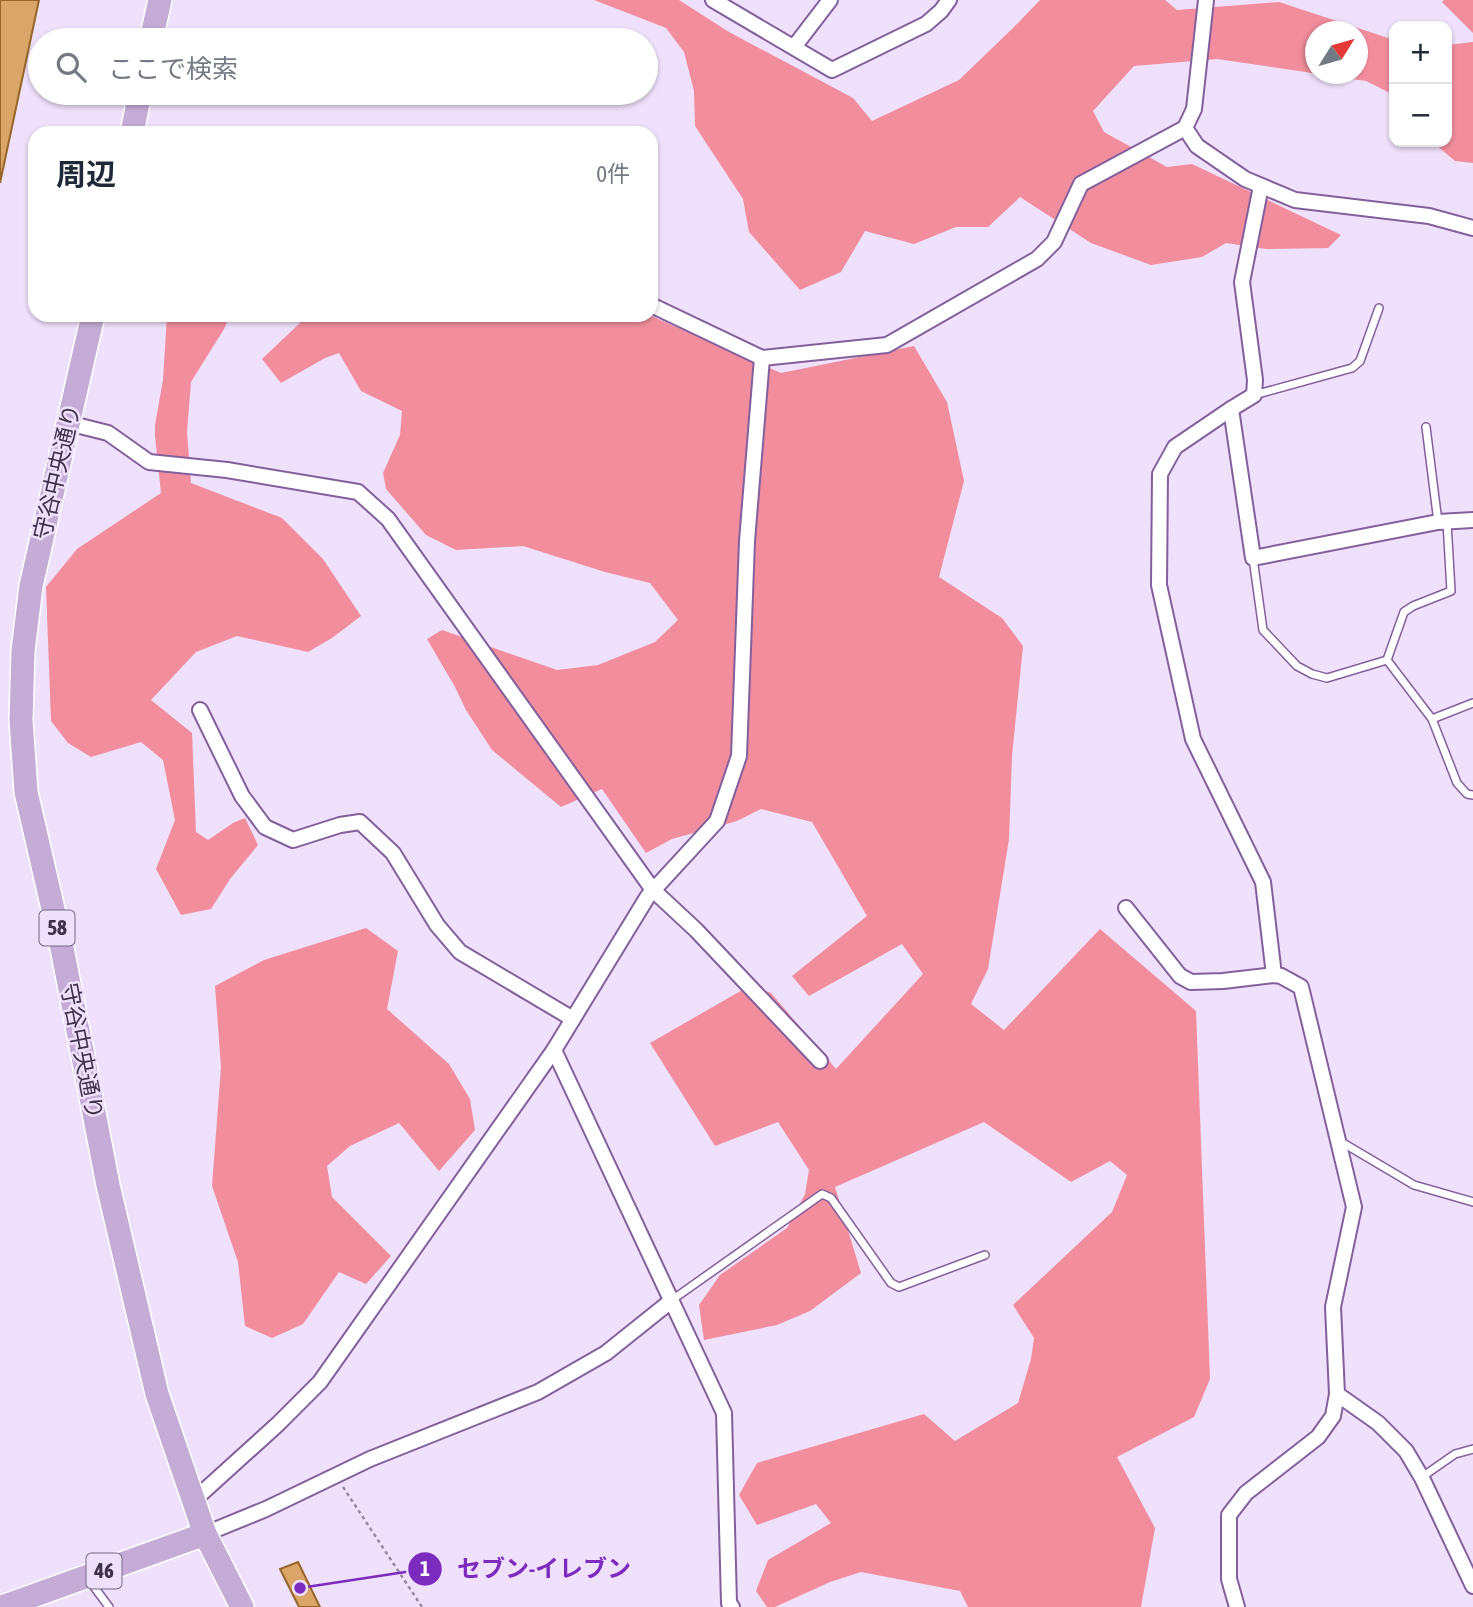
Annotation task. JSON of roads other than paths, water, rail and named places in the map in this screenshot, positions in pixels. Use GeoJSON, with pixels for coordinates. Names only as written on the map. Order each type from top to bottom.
{"type":"FeatureCollection","features":[{"type":"Feature","properties":{"kind":"main road"},"geometry":{"type":"LineString","coordinates":[[154,28],[160,0]]}},
{"type":"Feature","properties":{"kind":"main road"},"geometry":{"type":"LineString","coordinates":[[133,126],[138,105]]}},
{"type":"Feature","properties":{"kind":"main road","name":"守谷中央通り"},"geometry":{"type":"LineString","coordinates":[[91,322],[31,586],[25,638],[21,720],[26,792],[62,948],[111,1198],[158,1394],[205,1534],[242,1607]]}},
{"type":"Feature","properties":{"kind":"main road","name":"46"},"geometry":{"type":"LineString","coordinates":[[2,1607],[205,1534]]}},
{"type":"Feature","properties":{"kind":"street"},"geometry":{"type":"LineString","coordinates":[[713,0],[832,70],[926,24],[949,0]]}},
{"type":"Feature","properties":{"kind":"street"},"geometry":{"type":"LineString","coordinates":[[794,47],[830,0]]}},
{"type":"Feature","properties":{"kind":"street"},"geometry":{"type":"LineString","coordinates":[[658,308],[762,358],[887,345],[1037,259],[1054,242],[1081,184],[1185,128],[1194,109],[1206,0]]}},
{"type":"Feature","properties":{"kind":"street"},"geometry":{"type":"LineString","coordinates":[[1185,128],[1197,146],[1245,179],[1295,200],[1429,216],[1473,228]]}},
{"type":"Feature","properties":{"kind":"street"},"geometry":{"type":"LineString","coordinates":[[1261,186],[1242,282],[1255,380],[1254,395],[1175,447],[1160,474],[1159,585],[1193,739],[1263,882],[1274,975]]}},
{"type":"Feature","properties":{"kind":"street"},"geometry":{"type":"LineString","coordinates":[[193,1501],[320,1382],[554,1050],[648,897],[717,821],[739,756],[747,541],[762,358]]}},
{"type":"Feature","properties":{"kind":"street"},"geometry":{"type":"LineString","coordinates":[[1231,409],[1253,558],[1443,522],[1473,520]]}},
{"type":"Feature","properties":{"kind":"street"},"geometry":{"type":"LineString","coordinates":[[68,423],[108,433],[149,462],[227,470],[358,492],[388,519],[653,890],[696,930],[820,1061]]}},
{"type":"Feature","properties":{"kind":"street"},"geometry":{"type":"LineString","coordinates":[[200,710],[242,796],[265,827],[293,840],[340,825],[360,822],[393,853],[438,925],[460,952],[573,1019]]}},
{"type":"Feature","properties":{"kind":"street"},"geometry":{"type":"LineString","coordinates":[[1126,908],[1180,976],[1191,982],[1274,975],[1301,987],[1354,1207],[1333,1307],[1337,1394],[1333,1416],[1318,1437],[1246,1493],[1230,1515],[1229,1579],[1237,1607]]}},
{"type":"Feature","properties":{"kind":"street"},"geometry":{"type":"LineString","coordinates":[[554,1050],[724,1413],[729,1603],[732,1607]]}},
{"type":"Feature","properties":{"kind":"street"},"geometry":{"type":"LineString","coordinates":[[205,1534],[266,1509],[370,1459],[538,1392],[606,1353],[671,1301]]}},
{"type":"Feature","properties":{"kind":"street"},"geometry":{"type":"LineString","coordinates":[[1337,1394],[1378,1423],[1406,1451],[1422,1478],[1473,1586]]}},
{"type":"Feature","properties":{"kind":"lane"},"geometry":{"type":"LineString","coordinates":[[1254,395],[1352,368],[1360,361],[1379,308]]}},
{"type":"Feature","properties":{"kind":"lane"},"geometry":{"type":"LineString","coordinates":[[1387,660],[1404,612],[1451,591],[1443,522],[1426,427]]}},
{"type":"Feature","properties":{"kind":"lane"},"geometry":{"type":"LineString","coordinates":[[1253,558],[1263,630],[1297,666],[1327,678],[1387,660]]}},
{"type":"Feature","properties":{"kind":"lane"},"geometry":{"type":"LineString","coordinates":[[1387,660],[1432,719],[1457,783],[1467,794],[1473,795]]}},
{"type":"Feature","properties":{"kind":"lane"},"geometry":{"type":"LineString","coordinates":[[1432,719],[1473,703]]}},
{"type":"Feature","properties":{"kind":"lane"},"geometry":{"type":"LineString","coordinates":[[1338,1140],[1414,1185],[1473,1202]]}},
{"type":"Feature","properties":{"kind":"lane"},"geometry":{"type":"LineString","coordinates":[[671,1301],[822,1194],[831,1198],[891,1283],[899,1287],[985,1255]]}},
{"type":"Feature","properties":{"kind":"lane"},"geometry":{"type":"LineString","coordinates":[[1422,1478],[1455,1454],[1473,1449]]}},
{"type":"Feature","properties":{"kind":"lane"},"geometry":{"type":"LineString","coordinates":[[87,1577],[108,1607]]}},
{"type":"Feature","properties":{"kind":"place","name":"セブン-イレブン"},"geometry":{"type":"Point","coordinates":[300,1588]}}]}
